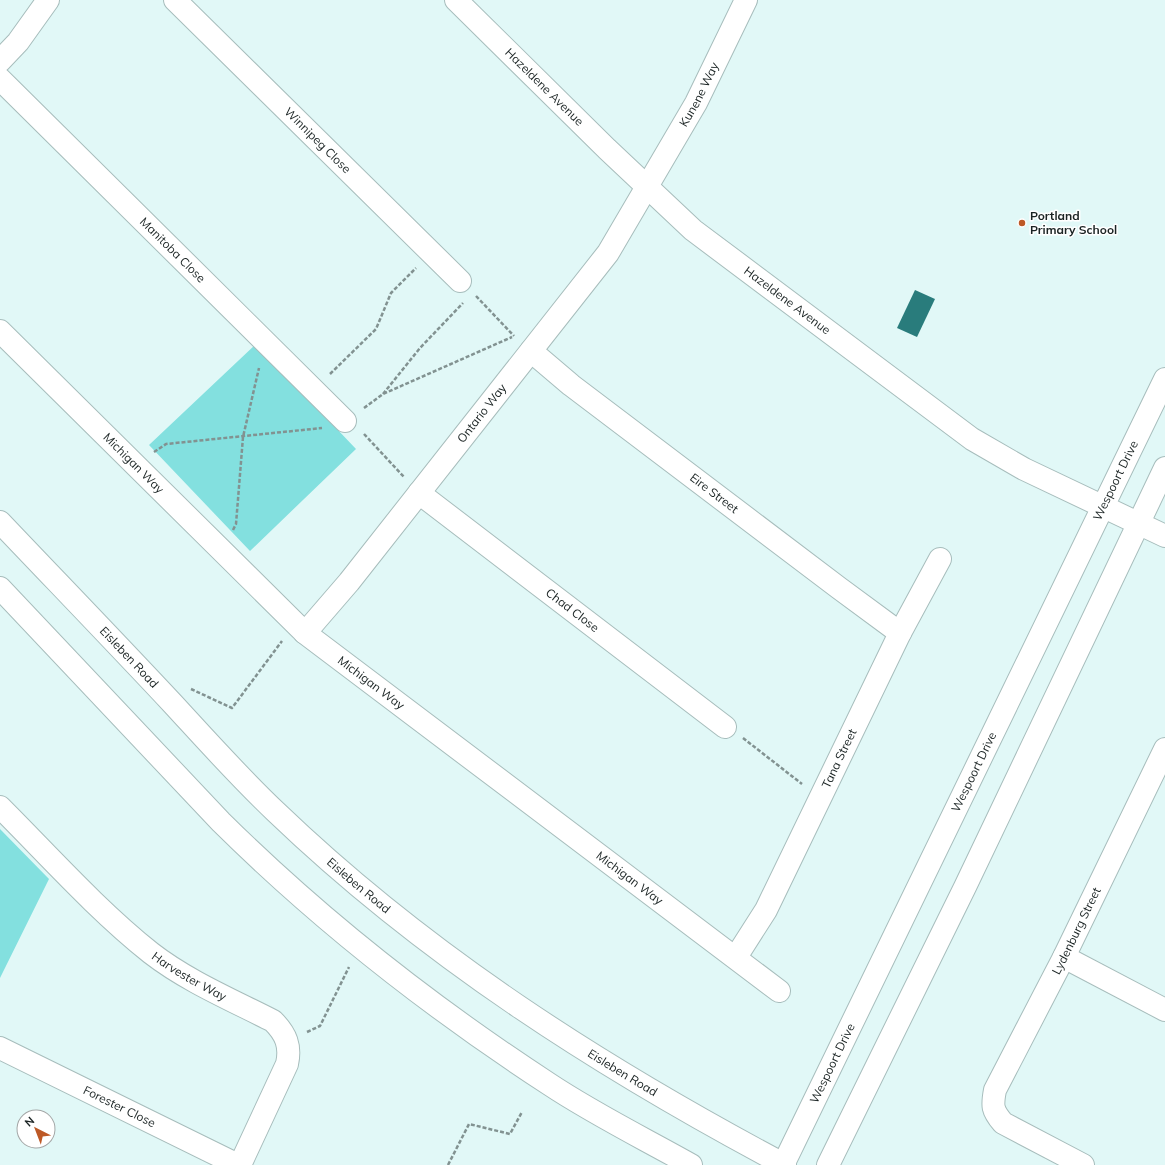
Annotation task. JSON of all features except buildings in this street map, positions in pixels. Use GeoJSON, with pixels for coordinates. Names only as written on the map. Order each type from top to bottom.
{"type":"FeatureCollection","features":[{"type":"Feature","properties":{"kind":"street"},"geometry":{"type":"LineString","coordinates":[[0,61],[18,42],[48,0]]}},
{"type":"Feature","properties":{"kind":"street","name":"Winnipeg Close"},"geometry":{"type":"LineString","coordinates":[[175,0],[466,287]]}},
{"type":"Feature","properties":{"kind":"street","name":"Hazeldene Avenue"},"geometry":{"type":"LineString","coordinates":[[456,0],[607,149],[693,230],[952,425],[997,454],[1102,507],[1165,536]]}},
{"type":"Feature","properties":{"kind":"street","name":"Kunene Way"},"geometry":{"type":"LineString","coordinates":[[648,187],[696,103],[746,0]]}},
{"type":"Feature","properties":{"kind":"street","name":"Manitoba Close"},"geometry":{"type":"LineString","coordinates":[[0,79],[345,421]]}},
{"type":"Feature","properties":{"kind":"street","name":"Ontario Way"},"geometry":{"type":"LineString","coordinates":[[301,629],[349,582],[608,253],[648,187]]}},
{"type":"Feature","properties":{"kind":"street","name":"Michigan Way"},"geometry":{"type":"LineString","coordinates":[[0,331],[301,629],[780,991]]}},
{"type":"Feature","properties":{"kind":"street","name":"Eire Street"},"geometry":{"type":"LineString","coordinates":[[531,351],[583,395],[900,633]]}},
{"type":"Feature","properties":{"kind":"street","name":"Wespoort Drive"},"geometry":{"type":"LineString","coordinates":[[784,1165],[1165,379]]}},
{"type":"Feature","properties":{"kind":"street"},"geometry":{"type":"LineString","coordinates":[[828,1165],[965,887],[1165,468]]}},
{"type":"Feature","properties":{"kind":"street","name":"Chad Close"},"geometry":{"type":"LineString","coordinates":[[419,493],[499,556],[725,727]]}},
{"type":"Feature","properties":{"kind":"street","name":"Eisleben Road"},"geometry":{"type":"LineString","coordinates":[[0,522],[234,770],[277,813],[368,894],[439,950],[513,1005],[586,1052],[784,1165]]}},
{"type":"Feature","properties":{"kind":"street","name":"Tana Street"},"geometry":{"type":"LineString","coordinates":[[736,957],[766,910],[900,633],[940,559]]}},
{"type":"Feature","properties":{"kind":"street"},"geometry":{"type":"LineString","coordinates":[[0,588],[221,822],[258,858],[337,928],[450,1017],[516,1063],[550,1085],[690,1165]]}},
{"type":"Feature","properties":{"kind":"street","name":"Lydenburg Street"},"geometry":{"type":"LineString","coordinates":[[1083,1165],[1003,1123],[995,1113],[993,1103],[995,1090],[1064,957],[1165,749]]}},
{"type":"Feature","properties":{"kind":"street","name":"Harvester Way"},"geometry":{"type":"LineString","coordinates":[[0,808],[122,928],[152,953],[176,970],[273,1021],[282,1031],[288,1042]]}},
{"type":"Feature","properties":{"kind":"street"},"geometry":{"type":"LineString","coordinates":[[1064,957],[1165,1010]]}},
{"type":"Feature","properties":{"kind":"street"},"geometry":{"type":"LineString","coordinates":[[239,1165],[287,1064],[289,1054],[288,1042]]}},
{"type":"Feature","properties":{"kind":"street","name":"Forester Close"},"geometry":{"type":"LineString","coordinates":[[0,1048],[239,1165]]}},
{"type":"Feature","properties":{"kind":"path"},"geometry":{"type":"LineString","coordinates":[[314,389],[376,329],[391,293],[432,252]]}},
{"type":"Feature","properties":{"kind":"path"},"geometry":{"type":"LineString","coordinates":[[383,394],[466,287],[514,337],[531,351]]}},
{"type":"Feature","properties":{"kind":"path"},"geometry":{"type":"LineString","coordinates":[[134,464],[166,444],[317,430],[345,421],[383,394],[514,337]]}},
{"type":"Feature","properties":{"kind":"path"},"geometry":{"type":"LineString","coordinates":[[224,553],[236,524],[243,437],[261,359],[270,347]]}},
{"type":"Feature","properties":{"kind":"path"},"geometry":{"type":"LineString","coordinates":[[345,421],[359,429],[419,493]]}},
{"type":"Feature","properties":{"kind":"path"},"geometry":{"type":"LineString","coordinates":[[173,704],[190,688],[232,708],[288,633],[301,629]]}},
{"type":"Feature","properties":{"kind":"path"},"geometry":{"type":"LineString","coordinates":[[725,727],[745,740],[820,799]]}},
{"type":"Feature","properties":{"kind":"path"},"geometry":{"type":"LineString","coordinates":[[288,1042],[320,1026],[349,967]]}},
{"type":"Feature","properties":{"kind":"path"},"geometry":{"type":"LineString","coordinates":[[448,1165],[469,1124],[510,1134],[522,1112]]}},
{"type":"Feature","properties":{"kind":"shaded area"},"geometry":{"type":"Polygon","coordinates":[[[256,344],[356,449],[250,551],[149,445],[256,344]]]}},
{"type":"Feature","properties":{"kind":"shaded area"},"geometry":{"type":"Polygon","coordinates":[[[0,829],[49,879],[0,978],[0,829]]]}},
{"type":"Feature","properties":{"kind":"place","name":"Portland Primary School"},"geometry":{"type":"Point","coordinates":[1022,223]}}]}
